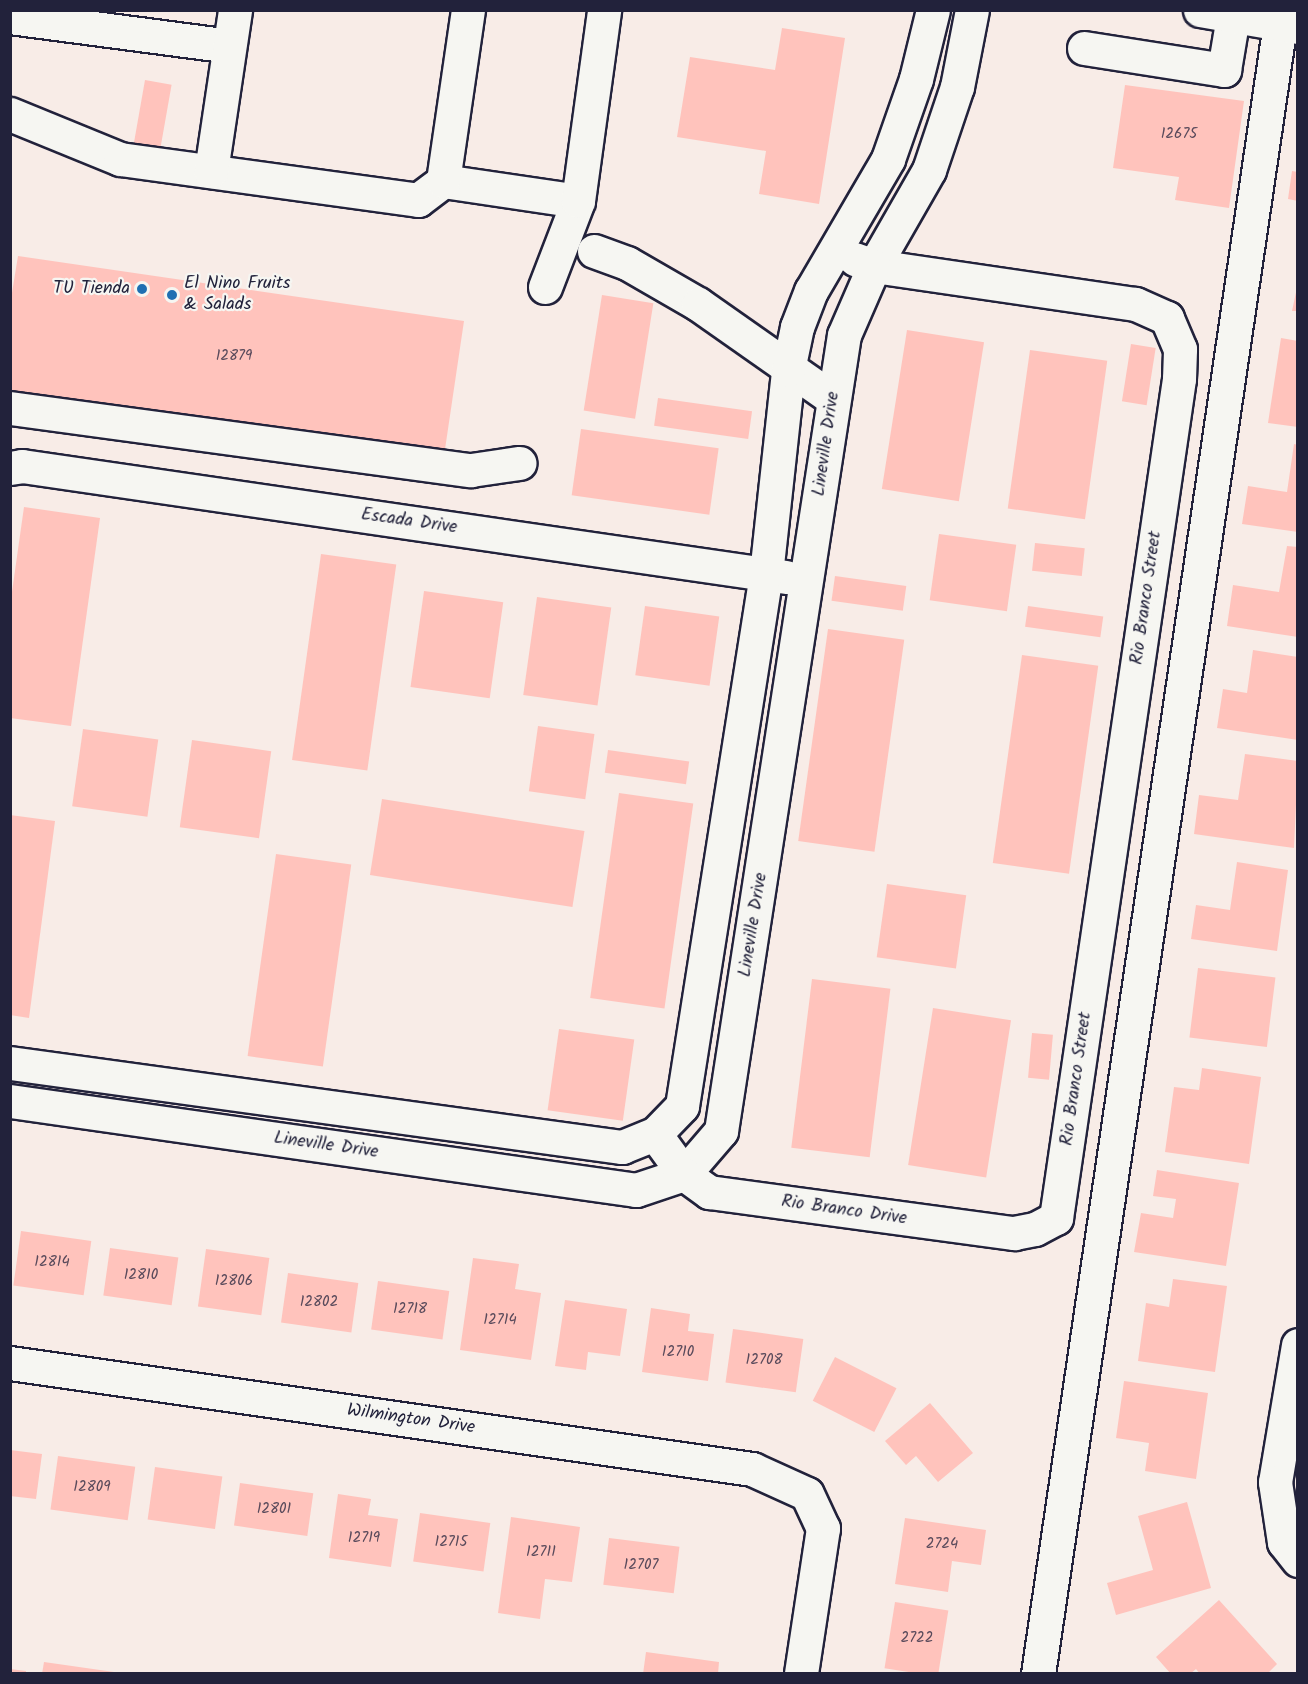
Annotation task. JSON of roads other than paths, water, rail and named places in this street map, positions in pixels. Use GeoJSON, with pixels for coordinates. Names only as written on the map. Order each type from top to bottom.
{"type":"FeatureCollection","features":[{"type":"Feature","properties":{"kind":"street"},"geometry":{"type":"LineString","coordinates":[[211,171],[235,10]]}},
{"type":"Feature","properties":{"kind":"street"},"geometry":{"type":"LineString","coordinates":[[10,114],[120,159],[418,200],[443,181],[468,10]]}},
{"type":"Feature","properties":{"kind":"street"},"geometry":{"type":"LineString","coordinates":[[545,286],[578,201],[604,10]]}},
{"type":"Feature","properties":{"kind":"street"},"geometry":{"type":"LineString","coordinates":[[10,1063],[622,1147],[655,1134],[682,1106],[766,574],[788,370],[797,327],[833,250],[888,159],[916,79],[933,10]]}},
{"type":"Feature","properties":{"kind":"street","name":"Lineville Drive"},"geometry":{"type":"LineString","coordinates":[[10,1101],[636,1190],[684,1174],[721,1131],[808,581],[833,399],[849,317],[874,266],[929,170],[957,87],[972,10]]}},
{"type":"Feature","properties":{"kind":"street"},"geometry":{"type":"LineString","coordinates":[[1038,1674],[1289,25],[1200,10]]}},
{"type":"Feature","properties":{"kind":"street"},"geometry":{"type":"LineString","coordinates":[[1084,48],[1224,70],[1233,16]]}},
{"type":"Feature","properties":{"kind":"street"},"geometry":{"type":"LineString","coordinates":[[10,17],[229,46]]}},
{"type":"Feature","properties":{"kind":"street"},"geometry":{"type":"LineString","coordinates":[[443,181],[578,201]]}},
{"type":"Feature","properties":{"kind":"street","name":"Rio Branco Street"},"geometry":{"type":"LineString","coordinates":[[833,250],[874,266],[1135,304],[1167,318],[1180,349],[1177,391],[1056,1218]]}},
{"type":"Feature","properties":{"kind":"street"},"geometry":{"type":"LineString","coordinates":[[594,251],[627,264],[698,304],[788,370],[833,399]]}},
{"type":"Feature","properties":{"kind":"street"},"geometry":{"type":"LineString","coordinates":[[10,408],[471,470],[519,463]]}},
{"type":"Feature","properties":{"kind":"street","name":"Escada Drive"},"geometry":{"type":"LineString","coordinates":[[10,468],[22,466],[808,581]]}},
{"type":"Feature","properties":{"kind":"street","name":"Rio Branco Drive"},"geometry":{"type":"LineString","coordinates":[[655,1134],[684,1174],[709,1192],[963,1229],[1014,1233],[1056,1218]]}},
{"type":"Feature","properties":{"kind":"street"},"geometry":{"type":"LineString","coordinates":[[1298,1345],[1275,1482],[1284,1542],[1298,1560]]}},
{"type":"Feature","properties":{"kind":"street","name":"Wilmington Drive"},"geometry":{"type":"LineString","coordinates":[[10,1363],[752,1469],[807,1494],[823,1528],[801,1674]]}},
{"type":"Feature","properties":{"kind":"place","name":"TU Tienda"},"geometry":{"type":"Point","coordinates":[142,289]}},
{"type":"Feature","properties":{"kind":"place","name":"El Nino Fruits & Salads"},"geometry":{"type":"Point","coordinates":[172,295]}}]}
